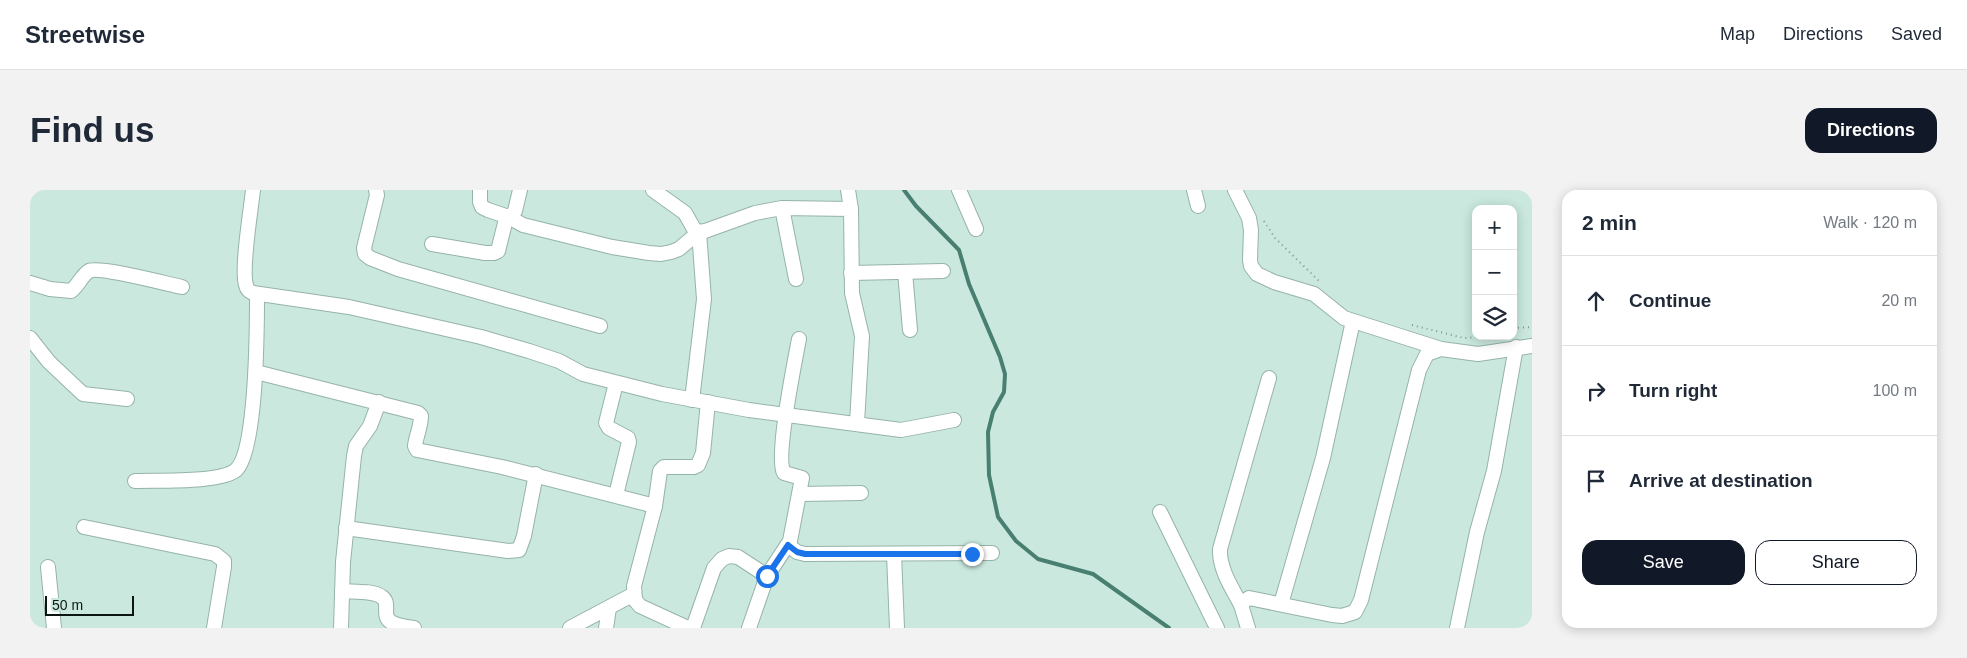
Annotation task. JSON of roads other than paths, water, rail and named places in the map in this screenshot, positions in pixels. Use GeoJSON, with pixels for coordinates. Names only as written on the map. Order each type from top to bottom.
{"type":"FeatureCollection","features":[{"type":"Feature","properties":{"kind":"street"},"geometry":{"type":"LineString","coordinates":[[253,190],[245,283],[248,290],[257,294],[349,307],[481,337],[559,361],[576,372],[692,400],[901,430],[954,420]]}},
{"type":"Feature","properties":{"kind":"street"},"geometry":{"type":"LineString","coordinates":[[376,190],[377,195],[364,248],[365,254],[370,258],[398,269],[600,326]]}},
{"type":"Feature","properties":{"kind":"street"},"geometry":{"type":"LineString","coordinates":[[480,190],[482,207],[509,217],[523,225],[612,247],[661,254],[678,249],[698,232],[705,232],[755,213],[782,208],[851,209]]}},
{"type":"Feature","properties":{"kind":"street"},"geometry":{"type":"LineString","coordinates":[[432,244],[494,253],[498,251],[505,223],[515,211],[520,190]]}},
{"type":"Feature","properties":{"kind":"street"},"geometry":{"type":"LineString","coordinates":[[653,190],[685,213],[698,232],[704,300],[692,400]]}},
{"type":"Feature","properties":{"kind":"street"},"geometry":{"type":"LineString","coordinates":[[848,190],[851,209],[850,273],[852,293],[862,336],[857,423]]}},
{"type":"Feature","properties":{"kind":"street"},"geometry":{"type":"LineString","coordinates":[[959,190],[976,229]]}},
{"type":"Feature","properties":{"kind":"street"},"geometry":{"type":"LineString","coordinates":[[1194,190],[1198,206]]}},
{"type":"Feature","properties":{"kind":"street"},"geometry":{"type":"LineString","coordinates":[[1236,190],[1249,218],[1251,230],[1250,260],[1251,266],[1257,274],[1274,282],[1314,294],[1338,314],[1353,321],[1441,349],[1478,354],[1532,346]]}},
{"type":"Feature","properties":{"kind":"street"},"geometry":{"type":"LineString","coordinates":[[782,208],[796,279]]}},
{"type":"Feature","properties":{"kind":"street"},"geometry":{"type":"LineString","coordinates":[[30,283],[61,291],[71,291],[87,272],[92,270],[107,271],[182,287]]}},
{"type":"Feature","properties":{"kind":"street"},"geometry":{"type":"LineString","coordinates":[[850,273],[943,270]]}},
{"type":"Feature","properties":{"kind":"street"},"geometry":{"type":"LineString","coordinates":[[905,272],[910,330]]}},
{"type":"Feature","properties":{"kind":"street"},"geometry":{"type":"LineString","coordinates":[[135,481],[218,478],[236,470],[241,463],[247,445],[256,372],[257,294]]}},
{"type":"Feature","properties":{"kind":"street"},"geometry":{"type":"LineString","coordinates":[[1281,604],[1323,458],[1353,321]]}},
{"type":"Feature","properties":{"kind":"street"},"geometry":{"type":"LineString","coordinates":[[30,338],[49,362],[83,394],[127,400]]}},
{"type":"Feature","properties":{"kind":"street"},"geometry":{"type":"LineString","coordinates":[[749,628],[767,576],[788,545],[800,494],[802,478],[787,474],[782,469],[786,415],[799,339]]}},
{"type":"Feature","properties":{"kind":"street"},"geometry":{"type":"LineString","coordinates":[[1457,628],[1477,532],[1494,471],[1516,347]]}},
{"type":"Feature","properties":{"kind":"street"},"geometry":{"type":"LineString","coordinates":[[1351,628],[1355,612],[1361,600],[1418,370],[1427,354],[1441,349]]}},
{"type":"Feature","properties":{"kind":"street"},"geometry":{"type":"LineString","coordinates":[[256,372],[379,402],[408,410],[421,416],[421,424],[414,446],[417,450],[536,474],[655,506]]}},
{"type":"Feature","properties":{"kind":"street"},"geometry":{"type":"LineString","coordinates":[[1248,628],[1241,605],[1224,570],[1220,549],[1269,378]]}},
{"type":"Feature","properties":{"kind":"street"},"geometry":{"type":"LineString","coordinates":[[616,382],[606,423],[609,428],[628,438],[629,442],[616,495]]}},
{"type":"Feature","properties":{"kind":"street"},"geometry":{"type":"LineString","coordinates":[[341,628],[346,528],[356,446],[370,426],[379,402]]}},
{"type":"Feature","properties":{"kind":"street"},"geometry":{"type":"LineString","coordinates":[[688,628],[640,606],[635,600],[634,586],[655,506],[660,471],[664,467],[694,467],[698,465],[701,460],[708,402]]}},
{"type":"Feature","properties":{"kind":"street"},"geometry":{"type":"LineString","coordinates":[[346,528],[508,551],[519,550],[524,536],[536,474]]}},
{"type":"Feature","properties":{"kind":"street"},"geometry":{"type":"LineString","coordinates":[[800,494],[862,493]]}},
{"type":"Feature","properties":{"kind":"street"},"geometry":{"type":"LineString","coordinates":[[1160,512],[1217,628]]}},
{"type":"Feature","properties":{"kind":"street"},"geometry":{"type":"LineString","coordinates":[[84,527],[215,554],[221,558],[224,561],[224,567],[214,628]]}},
{"type":"Feature","properties":{"kind":"street"},"geometry":{"type":"LineString","coordinates":[[788,545],[797,552],[805,554],[992,553]]}},
{"type":"Feature","properties":{"kind":"street"},"geometry":{"type":"LineString","coordinates":[[894,554],[897,628]]}},
{"type":"Feature","properties":{"kind":"street"},"geometry":{"type":"LineString","coordinates":[[693,628],[714,568],[722,559],[729,556],[738,557],[767,576]]}},
{"type":"Feature","properties":{"kind":"street"},"geometry":{"type":"LineString","coordinates":[[48,568],[54,628]]}},
{"type":"Feature","properties":{"kind":"street"},"geometry":{"type":"LineString","coordinates":[[342,591],[367,593],[382,597],[386,602],[386,616],[388,620],[392,623],[414,628]]}},
{"type":"Feature","properties":{"kind":"street"},"geometry":{"type":"LineString","coordinates":[[570,628],[634,594]]}},
{"type":"Feature","properties":{"kind":"street"},"geometry":{"type":"LineString","coordinates":[[1241,605],[1249,598],[1337,615],[1348,615],[1355,612]]}},
{"type":"Feature","properties":{"kind":"street"},"geometry":{"type":"LineString","coordinates":[[606,628],[609,608]]}},
{"type":"Feature","properties":{"kind":"waterway"},"geometry":{"type":"LineString","coordinates":[[904,190],[916,206],[959,250],[969,284],[1000,357],[1005,374],[1004,392],[993,412],[988,432],[989,475],[998,517],[1016,541],[1038,559],[1093,574],[1169,628]]}}]}
